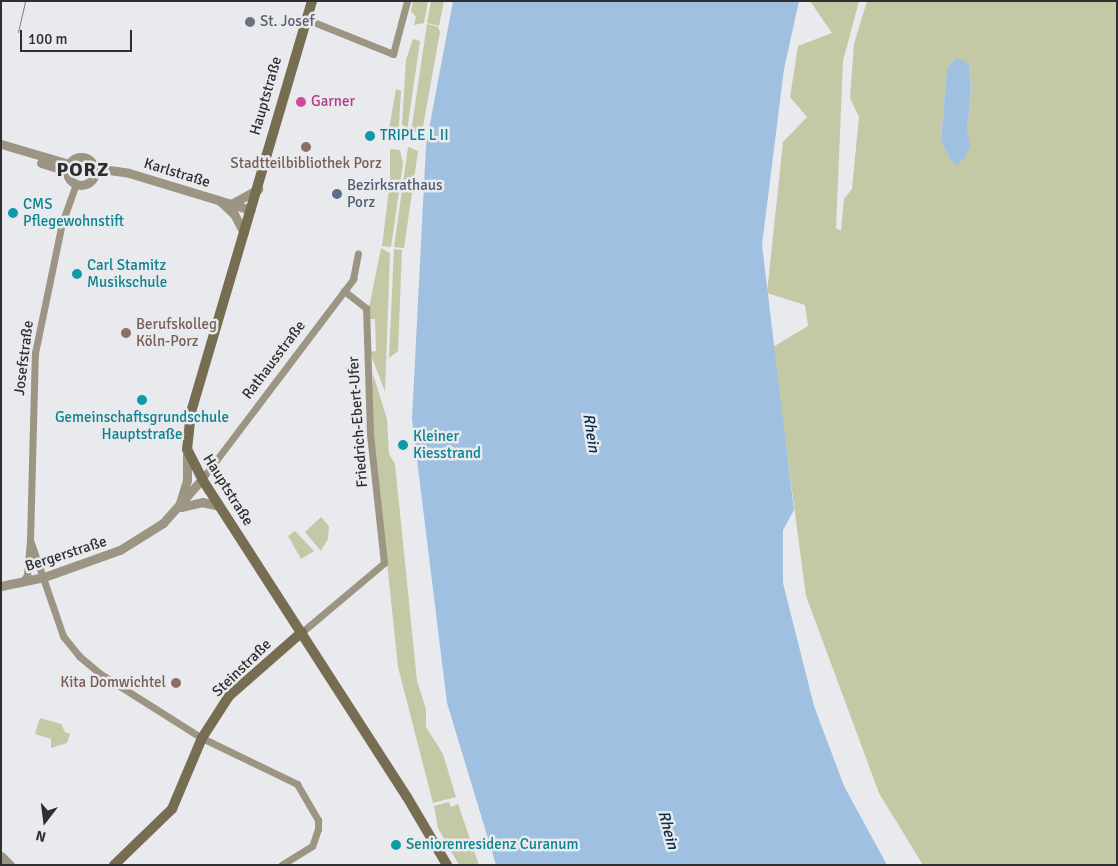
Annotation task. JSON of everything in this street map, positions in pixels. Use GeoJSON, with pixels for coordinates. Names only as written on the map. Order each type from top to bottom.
{"type":"FeatureCollection","features":[{"type":"Feature","properties":{"kind":"main road","name":"Hauptstraße"},"geometry":{"type":"LineString","coordinates":[[312,1],[266,151],[258,189],[188,425],[187,449],[202,479],[302,632],[447,865]]}},
{"type":"Feature","properties":{"kind":"main road","name":"Steinstraße"},"geometry":{"type":"LineString","coordinates":[[114,865],[172,809],[202,738],[229,696],[302,632]]}},
{"type":"Feature","properties":{"kind":"street"},"geometry":{"type":"LineString","coordinates":[[306,19],[394,54],[407,1]]}},
{"type":"Feature","properties":{"kind":"street"},"geometry":{"type":"LineString","coordinates":[[1,144],[68,168],[76,184],[90,182],[95,168],[85,157],[76,158],[68,168]]}},
{"type":"Feature","properties":{"kind":"street"},"geometry":{"type":"LineString","coordinates":[[1,150],[68,168]]}},
{"type":"Feature","properties":{"kind":"street","name":"Karlstraße"},"geometry":{"type":"LineString","coordinates":[[95,168],[129,173],[251,210]]}},
{"type":"Feature","properties":{"kind":"street","name":"Josefstraße"},"geometry":{"type":"LineString","coordinates":[[22,582],[27,575],[30,540],[35,354],[62,222],[76,184]]}},
{"type":"Feature","properties":{"kind":"street"},"geometry":{"type":"LineString","coordinates":[[232,204],[258,189]]}},
{"type":"Feature","properties":{"kind":"street"},"geometry":{"type":"LineString","coordinates":[[219,200],[234,214],[244,233]]}},
{"type":"Feature","properties":{"kind":"street","name":"Rathausstraße"},"geometry":{"type":"LineString","coordinates":[[202,479],[344,291],[358,268],[358,253]]}},
{"type":"Feature","properties":{"kind":"street","name":"Friedrich-Ebert-Ufer"},"geometry":{"type":"LineString","coordinates":[[344,291],[366,308],[370,434],[384,563]]}},
{"type":"Feature","properties":{"kind":"street"},"geometry":{"type":"LineString","coordinates":[[178,508],[187,480],[187,449]]}},
{"type":"Feature","properties":{"kind":"street","name":"Bergerstraße"},"geometry":{"type":"LineString","coordinates":[[1,586],[44,577],[120,550],[150,533],[178,508],[202,479]]}},
{"type":"Feature","properties":{"kind":"street"},"geometry":{"type":"LineString","coordinates":[[178,508],[202,502],[220,506]]}},
{"type":"Feature","properties":{"kind":"street","name":"Josefstraße"},"geometry":{"type":"LineString","coordinates":[[30,540],[63,636],[79,656],[99,673],[202,738],[288,778],[302,791],[318,820],[317,835],[308,850],[282,865]]}},
{"type":"Feature","properties":{"kind":"street","name":"Steinstraße"},"geometry":{"type":"LineString","coordinates":[[302,632],[384,563]]}},
{"type":"Feature","properties":{"kind":"street"},"geometry":{"type":"LineString","coordinates":[[1,856],[10,865]]}},
{"type":"Feature","properties":{"kind":"green space"},"geometry":{"type":"Polygon","coordinates":[[[413,1],[428,1],[424,23],[414,25],[416,17],[411,11],[413,1]]]}},
{"type":"Feature","properties":{"kind":"green space"},"geometry":{"type":"Polygon","coordinates":[[[431,1],[444,1],[439,26],[427,23],[431,1]]]}},
{"type":"Feature","properties":{"kind":"green space"},"geometry":{"type":"Polygon","coordinates":[[[810,1],[859,1],[843,61],[836,228],[841,231],[844,199],[852,189],[859,117],[850,98],[854,44],[867,1],[1117,1],[1117,865],[923,865],[879,793],[806,596],[773,347],[808,326],[805,305],[767,293],[783,142],[807,117],[790,97],[798,46],[832,33],[810,1]],[[954,59],[947,69],[941,141],[950,159],[967,131],[971,88],[969,64],[954,59]]]}},
{"type":"Feature","properties":{"kind":"green space"},"geometry":{"type":"Polygon","coordinates":[[[427,24],[438,27],[440,32],[422,132],[411,132],[427,24]]]}},
{"type":"Feature","properties":{"kind":"green space"},"geometry":{"type":"Polygon","coordinates":[[[413,39],[420,41],[407,131],[402,124],[406,60],[413,39]]]}},
{"type":"Feature","properties":{"kind":"green space"},"geometry":{"type":"Polygon","coordinates":[[[396,89],[401,91],[398,140],[394,140],[389,129],[396,89]]]}},
{"type":"Feature","properties":{"kind":"green space"},"geometry":{"type":"Polygon","coordinates":[[[408,147],[418,151],[404,248],[394,247],[408,147]]]}},
{"type":"Feature","properties":{"kind":"green space"},"geometry":{"type":"Polygon","coordinates":[[[390,149],[400,150],[403,164],[391,247],[382,246],[390,181],[390,149]]]}},
{"type":"Feature","properties":{"kind":"green space"},"geometry":{"type":"Polygon","coordinates":[[[381,248],[390,253],[385,392],[370,352],[376,351],[375,319],[369,319],[369,308],[381,248]]]}},
{"type":"Feature","properties":{"kind":"green space"},"geometry":{"type":"Polygon","coordinates":[[[394,249],[402,250],[398,351],[389,358],[394,249]]]}},
{"type":"Feature","properties":{"kind":"green space"},"geometry":{"type":"Polygon","coordinates":[[[373,374],[387,419],[389,454],[395,464],[417,681],[426,709],[426,727],[443,754],[456,797],[433,803],[398,667],[371,409],[373,374]]]}},
{"type":"Feature","properties":{"kind":"green space"},"geometry":{"type":"Polygon","coordinates":[[[321,517],[329,526],[328,539],[321,551],[305,532],[321,517]]]}},
{"type":"Feature","properties":{"kind":"green space"},"geometry":{"type":"Polygon","coordinates":[[[295,531],[314,551],[301,559],[288,536],[295,531]]]}},
{"type":"Feature","properties":{"kind":"green space"},"geometry":{"type":"Polygon","coordinates":[[[40,718],[61,724],[65,732],[70,734],[67,743],[51,748],[51,739],[35,734],[40,718]]]}},
{"type":"Feature","properties":{"kind":"green space"},"geometry":{"type":"Polygon","coordinates":[[[449,802],[451,807],[458,804],[479,865],[459,865],[438,828],[434,806],[449,802]]]}},
{"type":"Feature","properties":{"kind":"water","name":"Rhein"},"geometry":{"type":"Polygon","coordinates":[[[453,1],[799,1],[784,69],[762,245],[794,510],[783,530],[783,583],[814,706],[844,786],[887,865],[496,865],[447,703],[412,419],[426,145],[453,1]]]}},
{"type":"Feature","properties":{"kind":"water"},"geometry":{"type":"Polygon","coordinates":[[[954,59],[960,59],[969,64],[971,88],[967,131],[970,146],[964,159],[957,165],[950,159],[941,141],[947,69],[954,59]]]}},
{"type":"Feature","properties":{"kind":"tram line"},"geometry":{"type":"LineString","coordinates":[[18,32],[25,1]]}},
{"type":"Feature","properties":{"kind":"place","name":"St. Josef"},"geometry":{"type":"Point","coordinates":[250,22]}},
{"type":"Feature","properties":{"kind":"place","name":"Garner"},"geometry":{"type":"Point","coordinates":[301,102]}},
{"type":"Feature","properties":{"kind":"place","name":"TRIPLE L II"},"geometry":{"type":"Point","coordinates":[370,136]}},
{"type":"Feature","properties":{"kind":"place","name":"Stadtteilbibliothek Porz"},"geometry":{"type":"Point","coordinates":[306,147]}},
{"type":"Feature","properties":{"kind":"place","name":"Bezirksrathaus Porz"},"geometry":{"type":"Point","coordinates":[337,194]}},
{"type":"Feature","properties":{"kind":"place","name":"CMS Pflegewohnstift"},"geometry":{"type":"Point","coordinates":[13,213]}},
{"type":"Feature","properties":{"kind":"place","name":"Carl Stamitz Musikschule"},"geometry":{"type":"Point","coordinates":[77,274]}},
{"type":"Feature","properties":{"kind":"place","name":"Berufskolleg Köln-Porz"},"geometry":{"type":"Point","coordinates":[126,333]}},
{"type":"Feature","properties":{"kind":"place","name":"Gemeinschaftsgrundschule Hauptstraße"},"geometry":{"type":"Point","coordinates":[142,400]}},
{"type":"Feature","properties":{"kind":"place","name":"Kleiner Kiesstrand"},"geometry":{"type":"Point","coordinates":[403,445]}},
{"type":"Feature","properties":{"kind":"place","name":"Kita Domwichtel"},"geometry":{"type":"Point","coordinates":[176,683]}},
{"type":"Feature","properties":{"kind":"place","name":"Seniorenresidenz Curanum"},"geometry":{"type":"Point","coordinates":[396,845]}},
{"type":"Feature","properties":{"kind":"district","name":"PORZ"},"geometry":{"type":"Point","coordinates":[83,169]}}]}
